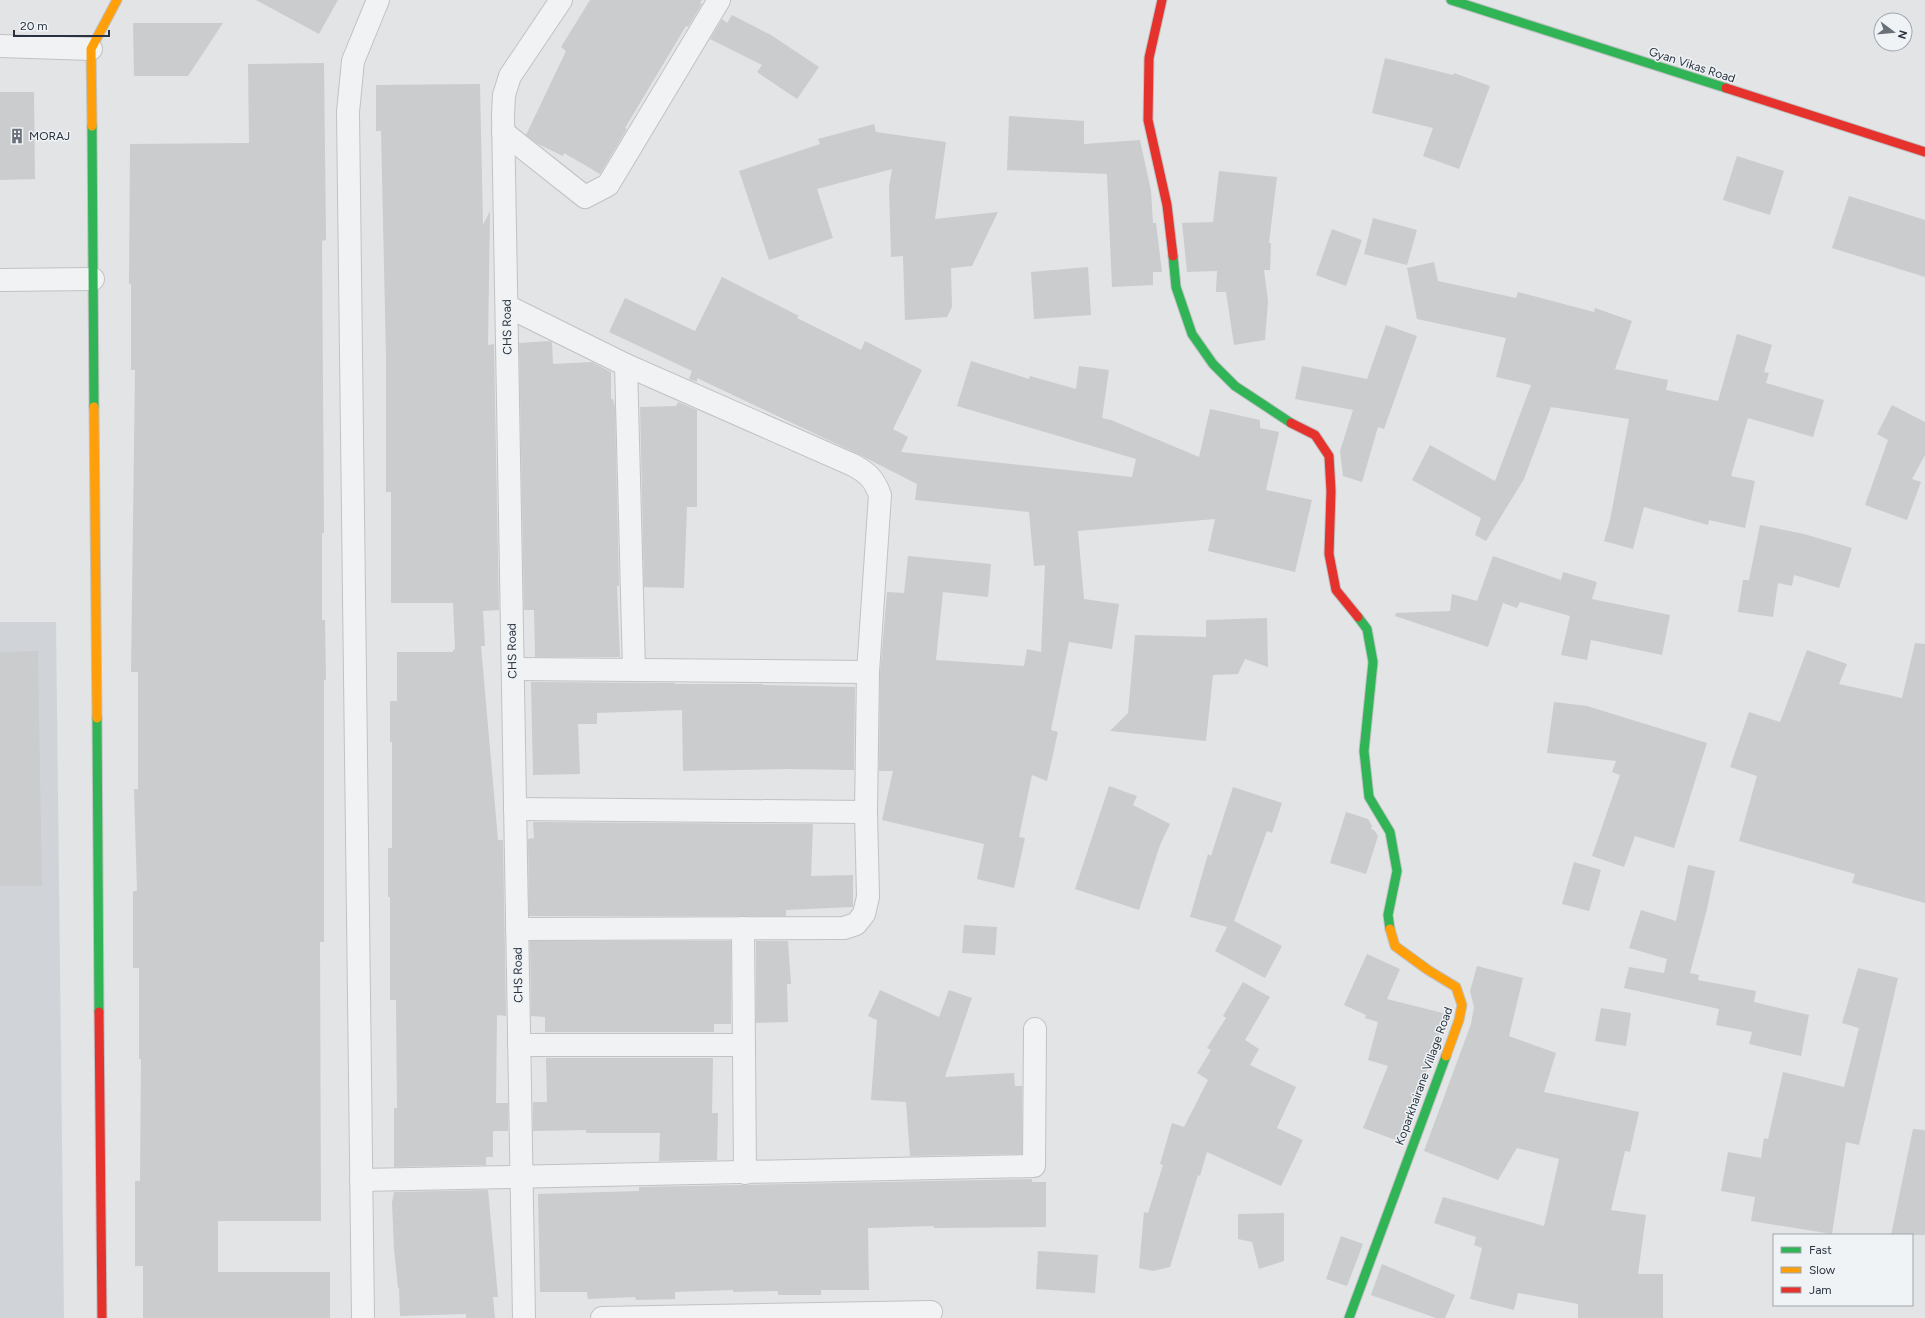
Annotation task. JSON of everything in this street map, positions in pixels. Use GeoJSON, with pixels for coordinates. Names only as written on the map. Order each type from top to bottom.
{"type":"FeatureCollection","features":[{"type":"Feature","properties":{"kind":"street"},"geometry":{"type":"LineString","coordinates":[[102,1318],[91,49],[118,0]]}},
{"type":"Feature","properties":{"kind":"street"},"geometry":{"type":"LineString","coordinates":[[363,1318],[348,112],[353,61],[378,0]]}},
{"type":"Feature","properties":{"kind":"street","name":"CHS Road"},"geometry":{"type":"LineString","coordinates":[[524,1318],[503,132],[504,95],[510,76],[561,0]]}},
{"type":"Feature","properties":{"kind":"street"},"geometry":{"type":"LineString","coordinates":[[503,132],[585,197],[608,185],[719,0]]}},
{"type":"Feature","properties":{"kind":"street","name":"Koparkhairane Village Road"},"geometry":{"type":"LineString","coordinates":[[1162,0],[1149,58],[1148,120],[1167,206],[1176,287],[1192,334],[1213,364],[1235,386],[1291,423],[1315,435],[1329,456],[1329,554],[1336,590],[1367,629],[1374,662],[1364,751],[1369,798],[1390,832],[1397,871],[1388,915],[1390,934],[1395,946],[1428,970],[1456,987],[1462,1005],[1459,1020],[1349,1318]]}},
{"type":"Feature","properties":{"kind":"street","name":"Gyan Vikas Road"},"geometry":{"type":"LineString","coordinates":[[1451,0],[1925,152]]}},
{"type":"Feature","properties":{"kind":"street"},"geometry":{"type":"LineString","coordinates":[[0,46],[91,49]]}},
{"type":"Feature","properties":{"kind":"street"},"geometry":{"type":"LineString","coordinates":[[0,280],[93,279]]}},
{"type":"Feature","properties":{"kind":"street"},"geometry":{"type":"LineString","coordinates":[[507,306],[626,365],[867,472],[875,481],[880,495],[868,672],[866,812],[868,897],[864,914],[856,924],[844,928],[517,929]]}},
{"type":"Feature","properties":{"kind":"street"},"geometry":{"type":"LineString","coordinates":[[626,365],[634,670]]}},
{"type":"Feature","properties":{"kind":"street"},"geometry":{"type":"LineString","coordinates":[[513,669],[868,672]]}},
{"type":"Feature","properties":{"kind":"street"},"geometry":{"type":"LineString","coordinates":[[515,809],[866,812]]}},
{"type":"Feature","properties":{"kind":"street"},"geometry":{"type":"LineString","coordinates":[[743,928],[745,1173]]}},
{"type":"Feature","properties":{"kind":"street"},"geometry":{"type":"LineString","coordinates":[[361,1180],[522,1178],[1034,1166],[1035,1029]]}},
{"type":"Feature","properties":{"kind":"street"},"geometry":{"type":"LineString","coordinates":[[520,1046],[744,1045]]}},
{"type":"Feature","properties":{"kind":"street"},"geometry":{"type":"LineString","coordinates":[[602,1318],[931,1312]]}},
{"type":"Feature","properties":{"kind":"shaded area"},"geometry":{"type":"Polygon","coordinates":[[[0,622],[56,622],[64,1318],[0,1318],[0,622]]]}},
{"type":"Feature","properties":{"kind":"building"},"geometry":{"type":"Polygon","coordinates":[[[256,0],[338,0],[319,34],[256,0]]]}},
{"type":"Feature","properties":{"kind":"building"},"geometry":{"type":"Polygon","coordinates":[[[590,0],[702,0],[700,3],[702,4],[688,27],[686,26],[625,128],[627,129],[600,174],[564,153],[563,156],[538,144],[526,135],[566,51],[561,47],[590,0]]]}},
{"type":"Feature","properties":{"kind":"building"},"geometry":{"type":"Polygon","coordinates":[[[732,15],[771,35],[819,67],[797,99],[757,72],[762,65],[710,39],[722,19],[727,23],[732,15]]]}},
{"type":"Feature","properties":{"kind":"building"},"geometry":{"type":"Polygon","coordinates":[[[133,23],[223,23],[188,76],[134,76],[133,23]]]}},
{"type":"Feature","properties":{"kind":"building"},"geometry":{"type":"Polygon","coordinates":[[[1385,58],[1453,75],[1454,73],[1490,86],[1459,169],[1423,156],[1433,128],[1372,113],[1385,58]]]}},
{"type":"Feature","properties":{"kind":"building"},"geometry":{"type":"Polygon","coordinates":[[[324,63],[326,240],[322,241],[324,533],[322,533],[322,620],[325,620],[326,680],[324,680],[324,942],[320,942],[321,1221],[218,1221],[218,1272],[330,1272],[330,1318],[143,1318],[143,1266],[135,1266],[135,1181],[140,1181],[141,1059],[139,1059],[139,968],[133,968],[133,891],[137,891],[134,789],[138,789],[138,672],[131,672],[135,370],[131,370],[131,284],[129,284],[130,144],[249,143],[248,64],[324,63]]]}},
{"type":"Feature","properties":{"kind":"building"},"geometry":{"type":"Polygon","coordinates":[[[480,84],[483,225],[490,211],[488,345],[494,344],[499,610],[483,611],[485,646],[481,646],[498,840],[503,840],[506,1016],[497,1015],[496,1103],[508,1103],[508,1131],[493,1131],[493,1157],[486,1157],[486,1165],[394,1167],[394,1108],[397,1108],[396,1000],[390,1000],[390,897],[388,897],[388,848],[392,848],[392,742],[390,742],[390,701],[397,701],[397,652],[453,652],[455,649],[453,603],[391,603],[391,492],[386,492],[386,357],[381,131],[376,131],[376,85],[480,84]]]}},
{"type":"Feature","properties":{"kind":"building","name":"MORAJ"},"geometry":{"type":"Polygon","coordinates":[[[0,92],[34,92],[35,179],[0,180],[0,92]]]}},
{"type":"Feature","properties":{"kind":"building"},"geometry":{"type":"Polygon","coordinates":[[[1009,116],[1084,121],[1084,144],[1140,140],[1151,191],[1153,223],[1156,223],[1162,272],[1153,272],[1153,285],[1112,287],[1107,174],[1007,170],[1009,116]]]}},
{"type":"Feature","properties":{"kind":"building"},"geometry":{"type":"Polygon","coordinates":[[[874,124],[876,132],[946,142],[935,219],[998,212],[972,266],[951,268],[952,307],[947,317],[905,320],[903,256],[891,257],[889,187],[892,169],[817,189],[833,238],[769,260],[739,171],[820,144],[818,139],[874,124]]]}},
{"type":"Feature","properties":{"kind":"building"},"geometry":{"type":"Polygon","coordinates":[[[1737,156],[1784,171],[1770,215],[1723,200],[1737,156]]]}},
{"type":"Feature","properties":{"kind":"building"},"geometry":{"type":"Polygon","coordinates":[[[1219,171],[1277,177],[1269,243],[1271,243],[1270,270],[1264,270],[1268,301],[1265,340],[1234,345],[1226,292],[1216,292],[1217,271],[1187,272],[1182,223],[1213,222],[1219,171]]]}},
{"type":"Feature","properties":{"kind":"building"},"geometry":{"type":"Polygon","coordinates":[[[1849,196],[1925,220],[1925,277],[1832,248],[1849,196]]]}},
{"type":"Feature","properties":{"kind":"building"},"geometry":{"type":"Polygon","coordinates":[[[1373,218],[1417,230],[1407,265],[1364,254],[1373,218]]]}},
{"type":"Feature","properties":{"kind":"building"},"geometry":{"type":"Polygon","coordinates":[[[1332,229],[1362,240],[1346,286],[1316,275],[1332,229]]]}},
{"type":"Feature","properties":{"kind":"building"},"geometry":{"type":"Polygon","coordinates":[[[1434,262],[1438,281],[1516,298],[1518,292],[1594,312],[1595,308],[1632,321],[1615,369],[1668,380],[1666,390],[1718,401],[1737,334],[1772,345],[1764,372],[1769,373],[1766,383],[1824,400],[1813,437],[1748,418],[1731,476],[1755,481],[1745,528],[1709,520],[1708,525],[1644,507],[1633,549],[1604,541],[1610,520],[1629,419],[1551,407],[1524,479],[1486,541],[1475,535],[1481,518],[1412,480],[1430,445],[1495,481],[1531,385],[1496,377],[1506,338],[1417,319],[1407,268],[1434,262]]]}},
{"type":"Feature","properties":{"kind":"building"},"geometry":{"type":"Polygon","coordinates":[[[1088,267],[1091,315],[1034,319],[1031,272],[1088,267]]]}},
{"type":"Feature","properties":{"kind":"building"},"geometry":{"type":"Polygon","coordinates":[[[722,277],[799,316],[797,318],[861,350],[865,341],[922,370],[893,429],[908,437],[901,452],[1132,477],[1136,459],[957,406],[971,361],[1029,379],[1030,376],[1076,389],[1079,366],[1109,370],[1102,418],[1111,420],[1199,457],[1210,409],[1260,420],[1260,428],[1279,432],[1266,490],[1312,500],[1295,572],[1208,551],[1215,519],[1078,531],[1084,599],[1119,604],[1112,649],[1069,642],[1051,730],[1058,732],[1047,781],[1032,775],[1019,837],[1025,838],[1014,888],[977,879],[984,844],[882,820],[893,771],[879,771],[880,673],[887,592],[904,593],[908,556],[991,564],[988,597],[943,592],[936,660],[1024,666],[1027,649],[1041,652],[1045,565],[1034,566],[1029,512],[915,500],[917,484],[858,454],[697,378],[697,382],[689,379],[692,371],[609,332],[625,298],[695,331],[722,277]]]}},
{"type":"Feature","properties":{"kind":"building"},"geometry":{"type":"Polygon","coordinates":[[[1386,325],[1417,336],[1384,429],[1378,427],[1362,482],[1343,476],[1340,451],[1353,410],[1295,399],[1302,366],[1367,379],[1386,325]]]}},
{"type":"Feature","properties":{"kind":"building"},"geometry":{"type":"Polygon","coordinates":[[[552,342],[553,364],[592,362],[611,372],[611,399],[613,399],[615,407],[619,586],[617,586],[620,657],[535,657],[534,610],[524,610],[519,343],[552,342]]]}},
{"type":"Feature","properties":{"kind":"building"},"geometry":{"type":"Polygon","coordinates":[[[678,402],[697,410],[697,507],[687,507],[684,588],[644,587],[640,407],[676,406],[678,402]]]}},
{"type":"Feature","properties":{"kind":"building"},"geometry":{"type":"Polygon","coordinates":[[[1892,405],[1925,422],[1925,455],[1912,479],[1921,482],[1907,520],[1865,505],[1888,440],[1877,434],[1892,405]]]}},
{"type":"Feature","properties":{"kind":"building"},"geometry":{"type":"Polygon","coordinates":[[[1760,525],[1804,534],[1852,548],[1839,588],[1794,575],[1792,586],[1778,583],[1773,617],[1738,612],[1743,580],[1749,580],[1760,525]]]}},
{"type":"Feature","properties":{"kind":"building"},"geometry":{"type":"Polygon","coordinates":[[[1493,556],[1561,580],[1563,572],[1597,582],[1592,599],[1670,615],[1662,655],[1591,640],[1587,660],[1561,655],[1570,616],[1520,602],[1517,608],[1503,603],[1488,647],[1395,616],[1396,613],[1450,611],[1452,594],[1477,601],[1493,556]]]}},
{"type":"Feature","properties":{"kind":"building"},"geometry":{"type":"Polygon","coordinates":[[[1267,618],[1268,667],[1245,659],[1238,674],[1213,675],[1206,741],[1110,731],[1128,713],[1135,635],[1206,637],[1206,620],[1267,618]]]}},
{"type":"Feature","properties":{"kind":"building"},"geometry":{"type":"Polygon","coordinates":[[[1915,643],[1925,644],[1925,903],[1852,883],[1855,874],[1739,841],[1757,776],[1730,767],[1749,712],[1780,722],[1807,650],[1847,664],[1839,684],[1902,698],[1915,643]]]}},
{"type":"Feature","properties":{"kind":"building"},"geometry":{"type":"Polygon","coordinates":[[[38,651],[42,886],[0,886],[0,652],[38,651]]]}},
{"type":"Feature","properties":{"kind":"building"},"geometry":{"type":"Polygon","coordinates":[[[531,682],[763,684],[855,687],[854,770],[788,769],[683,771],[682,710],[597,713],[597,724],[578,724],[580,774],[533,775],[531,682]]]}},
{"type":"Feature","properties":{"kind":"building"},"geometry":{"type":"Polygon","coordinates":[[[1554,702],[1587,706],[1707,743],[1674,848],[1635,836],[1624,867],[1592,856],[1620,775],[1612,772],[1616,761],[1547,753],[1554,702]]]}},
{"type":"Feature","properties":{"kind":"building"},"geometry":{"type":"Polygon","coordinates":[[[1109,786],[1137,796],[1133,805],[1170,824],[1160,845],[1139,910],[1075,889],[1109,786]]]}},
{"type":"Feature","properties":{"kind":"building"},"geometry":{"type":"Polygon","coordinates":[[[1233,787],[1282,803],[1272,833],[1267,831],[1234,921],[1282,946],[1265,978],[1215,951],[1227,927],[1190,917],[1208,854],[1211,856],[1233,787]]]}},
{"type":"Feature","properties":{"kind":"building"},"geometry":{"type":"Polygon","coordinates":[[[1346,812],[1368,819],[1372,826],[1371,829],[1374,830],[1378,836],[1366,874],[1330,863],[1346,812]]]}},
{"type":"Feature","properties":{"kind":"building"},"geometry":{"type":"Polygon","coordinates":[[[533,822],[813,824],[811,876],[853,875],[853,907],[786,910],[786,916],[529,916],[528,839],[534,838],[533,822]]]}},
{"type":"Feature","properties":{"kind":"building"},"geometry":{"type":"Polygon","coordinates":[[[1574,862],[1601,870],[1589,911],[1562,904],[1574,862]]]}},
{"type":"Feature","properties":{"kind":"building"},"geometry":{"type":"Polygon","coordinates":[[[1688,865],[1715,871],[1707,909],[1690,973],[1699,975],[1698,980],[1756,991],[1754,1002],[1809,1015],[1801,1056],[1749,1044],[1752,1032],[1716,1025],[1719,1009],[1624,988],[1629,967],[1664,973],[1667,959],[1629,948],[1641,910],[1676,921],[1688,865]]]}},
{"type":"Feature","properties":{"kind":"building"},"geometry":{"type":"Polygon","coordinates":[[[964,925],[997,927],[995,955],[962,953],[964,925]]]}},
{"type":"Feature","properties":{"kind":"building"},"geometry":{"type":"Polygon","coordinates":[[[530,941],[731,941],[731,1024],[714,1024],[714,1032],[545,1032],[545,1017],[531,1016],[530,941]]]}},
{"type":"Feature","properties":{"kind":"building"},"geometry":{"type":"Polygon","coordinates":[[[756,941],[788,941],[791,984],[787,984],[788,1022],[756,1023],[756,941]]]}},
{"type":"Feature","properties":{"kind":"building"},"geometry":{"type":"Polygon","coordinates":[[[1367,954],[1400,969],[1387,999],[1447,1014],[1401,1142],[1363,1128],[1388,1066],[1368,1060],[1378,1022],[1365,1018],[1366,1015],[1344,1005],[1367,954]]]}},
{"type":"Feature","properties":{"kind":"building"},"geometry":{"type":"Polygon","coordinates":[[[1477,966],[1523,978],[1509,1036],[1556,1053],[1544,1092],[1639,1112],[1630,1152],[1625,1151],[1611,1210],[1646,1215],[1638,1274],[1663,1274],[1663,1318],[1578,1318],[1578,1304],[1518,1293],[1514,1310],[1470,1299],[1482,1248],[1474,1245],[1476,1237],[1434,1223],[1443,1197],[1544,1226],[1559,1159],[1517,1148],[1498,1180],[1424,1151],[1471,1024],[1474,1007],[1470,991],[1477,966]]]}},
{"type":"Feature","properties":{"kind":"building"},"geometry":{"type":"Polygon","coordinates":[[[1858,968],[1898,978],[1859,1145],[1846,1142],[1832,1234],[1751,1221],[1755,1197],[1721,1191],[1728,1152],[1761,1158],[1764,1138],[1768,1139],[1783,1072],[1844,1087],[1859,1028],[1842,1023],[1858,968]]]}},
{"type":"Feature","properties":{"kind":"building"},"geometry":{"type":"Polygon","coordinates":[[[1243,982],[1270,997],[1245,1040],[1259,1049],[1250,1065],[1296,1087],[1277,1128],[1303,1140],[1281,1186],[1207,1152],[1200,1176],[1198,1175],[1170,1267],[1153,1271],[1139,1268],[1144,1212],[1148,1213],[1163,1165],[1160,1164],[1172,1123],[1184,1127],[1208,1080],[1197,1073],[1211,1050],[1207,1048],[1226,1018],[1223,1016],[1243,982]]]}},
{"type":"Feature","properties":{"kind":"building"},"geometry":{"type":"Polygon","coordinates":[[[880,990],[939,1017],[949,990],[972,998],[945,1077],[1014,1073],[1015,1086],[1022,1086],[1022,1154],[910,1156],[906,1102],[871,1100],[877,1020],[868,1016],[880,990]]]}},
{"type":"Feature","properties":{"kind":"building"},"geometry":{"type":"Polygon","coordinates":[[[1601,1008],[1631,1013],[1626,1046],[1595,1041],[1601,1008]]]}},
{"type":"Feature","properties":{"kind":"building"},"geometry":{"type":"Polygon","coordinates":[[[546,1058],[713,1058],[712,1113],[718,1113],[717,1160],[659,1161],[660,1133],[586,1133],[586,1130],[533,1131],[533,1102],[547,1102],[546,1058]]]}},
{"type":"Feature","properties":{"kind":"building"},"geometry":{"type":"Polygon","coordinates":[[[1913,1129],[1925,1130],[1925,1235],[1891,1234],[1913,1129]]]}},
{"type":"Feature","properties":{"kind":"building"},"geometry":{"type":"Polygon","coordinates":[[[1032,1179],[1032,1182],[1046,1182],[1046,1227],[934,1228],[934,1226],[868,1228],[869,1290],[821,1290],[821,1295],[778,1295],[778,1291],[733,1292],[733,1290],[675,1292],[675,1299],[636,1300],[635,1297],[588,1299],[587,1292],[540,1292],[538,1194],[639,1191],[639,1187],[1032,1179]]]}},
{"type":"Feature","properties":{"kind":"building"},"geometry":{"type":"Polygon","coordinates":[[[488,1190],[498,1297],[493,1297],[495,1318],[466,1318],[466,1314],[400,1316],[399,1288],[394,1249],[392,1203],[394,1192],[488,1190]]]}},
{"type":"Feature","properties":{"kind":"building"},"geometry":{"type":"Polygon","coordinates":[[[1284,1213],[1284,1261],[1259,1269],[1252,1242],[1238,1239],[1238,1214],[1284,1213]]]}},
{"type":"Feature","properties":{"kind":"building"},"geometry":{"type":"Polygon","coordinates":[[[1341,1236],[1363,1244],[1347,1286],[1326,1279],[1341,1236]]]}},
{"type":"Feature","properties":{"kind":"building"},"geometry":{"type":"Polygon","coordinates":[[[1038,1251],[1098,1255],[1095,1293],[1036,1289],[1038,1251]]]}},
{"type":"Feature","properties":{"kind":"building"},"geometry":{"type":"Polygon","coordinates":[[[1382,1264],[1455,1295],[1445,1318],[1436,1318],[1371,1295],[1382,1264]]]}},
{"type":"Feature","properties":{"kind":"traffic: fast"},"geometry":{"type":"LineString","coordinates":[[1451,0],[1726,88]]}},
{"type":"Feature","properties":{"kind":"traffic: fast"},"geometry":{"type":"LineString","coordinates":[[92,126],[94,407]]}},
{"type":"Feature","properties":{"kind":"traffic: fast"},"geometry":{"type":"LineString","coordinates":[[1173,256],[1176,287],[1192,334],[1213,364],[1235,386],[1291,423]]}},
{"type":"Feature","properties":{"kind":"traffic: fast"},"geometry":{"type":"LineString","coordinates":[[1358,617],[1367,629],[1373,662],[1364,751],[1369,797],[1390,832],[1397,871],[1388,915],[1390,929]]}},
{"type":"Feature","properties":{"kind":"traffic: fast"},"geometry":{"type":"LineString","coordinates":[[97,718],[99,1012]]}},
{"type":"Feature","properties":{"kind":"traffic: fast"},"geometry":{"type":"LineString","coordinates":[[1349,1318],[1446,1056]]}},
{"type":"Feature","properties":{"kind":"traffic: slow"},"geometry":{"type":"LineString","coordinates":[[92,126],[91,49],[117,0]]}},
{"type":"Feature","properties":{"kind":"traffic: slow"},"geometry":{"type":"LineString","coordinates":[[94,407],[97,718]]}},
{"type":"Feature","properties":{"kind":"traffic: slow"},"geometry":{"type":"LineString","coordinates":[[1390,929],[1395,946],[1428,970],[1456,987],[1462,1005],[1459,1020],[1446,1056]]}},
{"type":"Feature","properties":{"kind":"traffic: jam"},"geometry":{"type":"LineString","coordinates":[[1162,0],[1149,58],[1148,120],[1167,205],[1173,256]]}},
{"type":"Feature","properties":{"kind":"traffic: jam"},"geometry":{"type":"LineString","coordinates":[[1726,88],[1925,152]]}},
{"type":"Feature","properties":{"kind":"traffic: jam"},"geometry":{"type":"LineString","coordinates":[[1291,423],[1315,435],[1329,456],[1331,491],[1329,554],[1336,590],[1358,617]]}},
{"type":"Feature","properties":{"kind":"traffic: jam"},"geometry":{"type":"LineString","coordinates":[[99,1012],[102,1318]]}},
{"type":"Feature","properties":{"kind":"place","name":"MORAJ"},"geometry":{"type":"Point","coordinates":[17,136]}}]}
